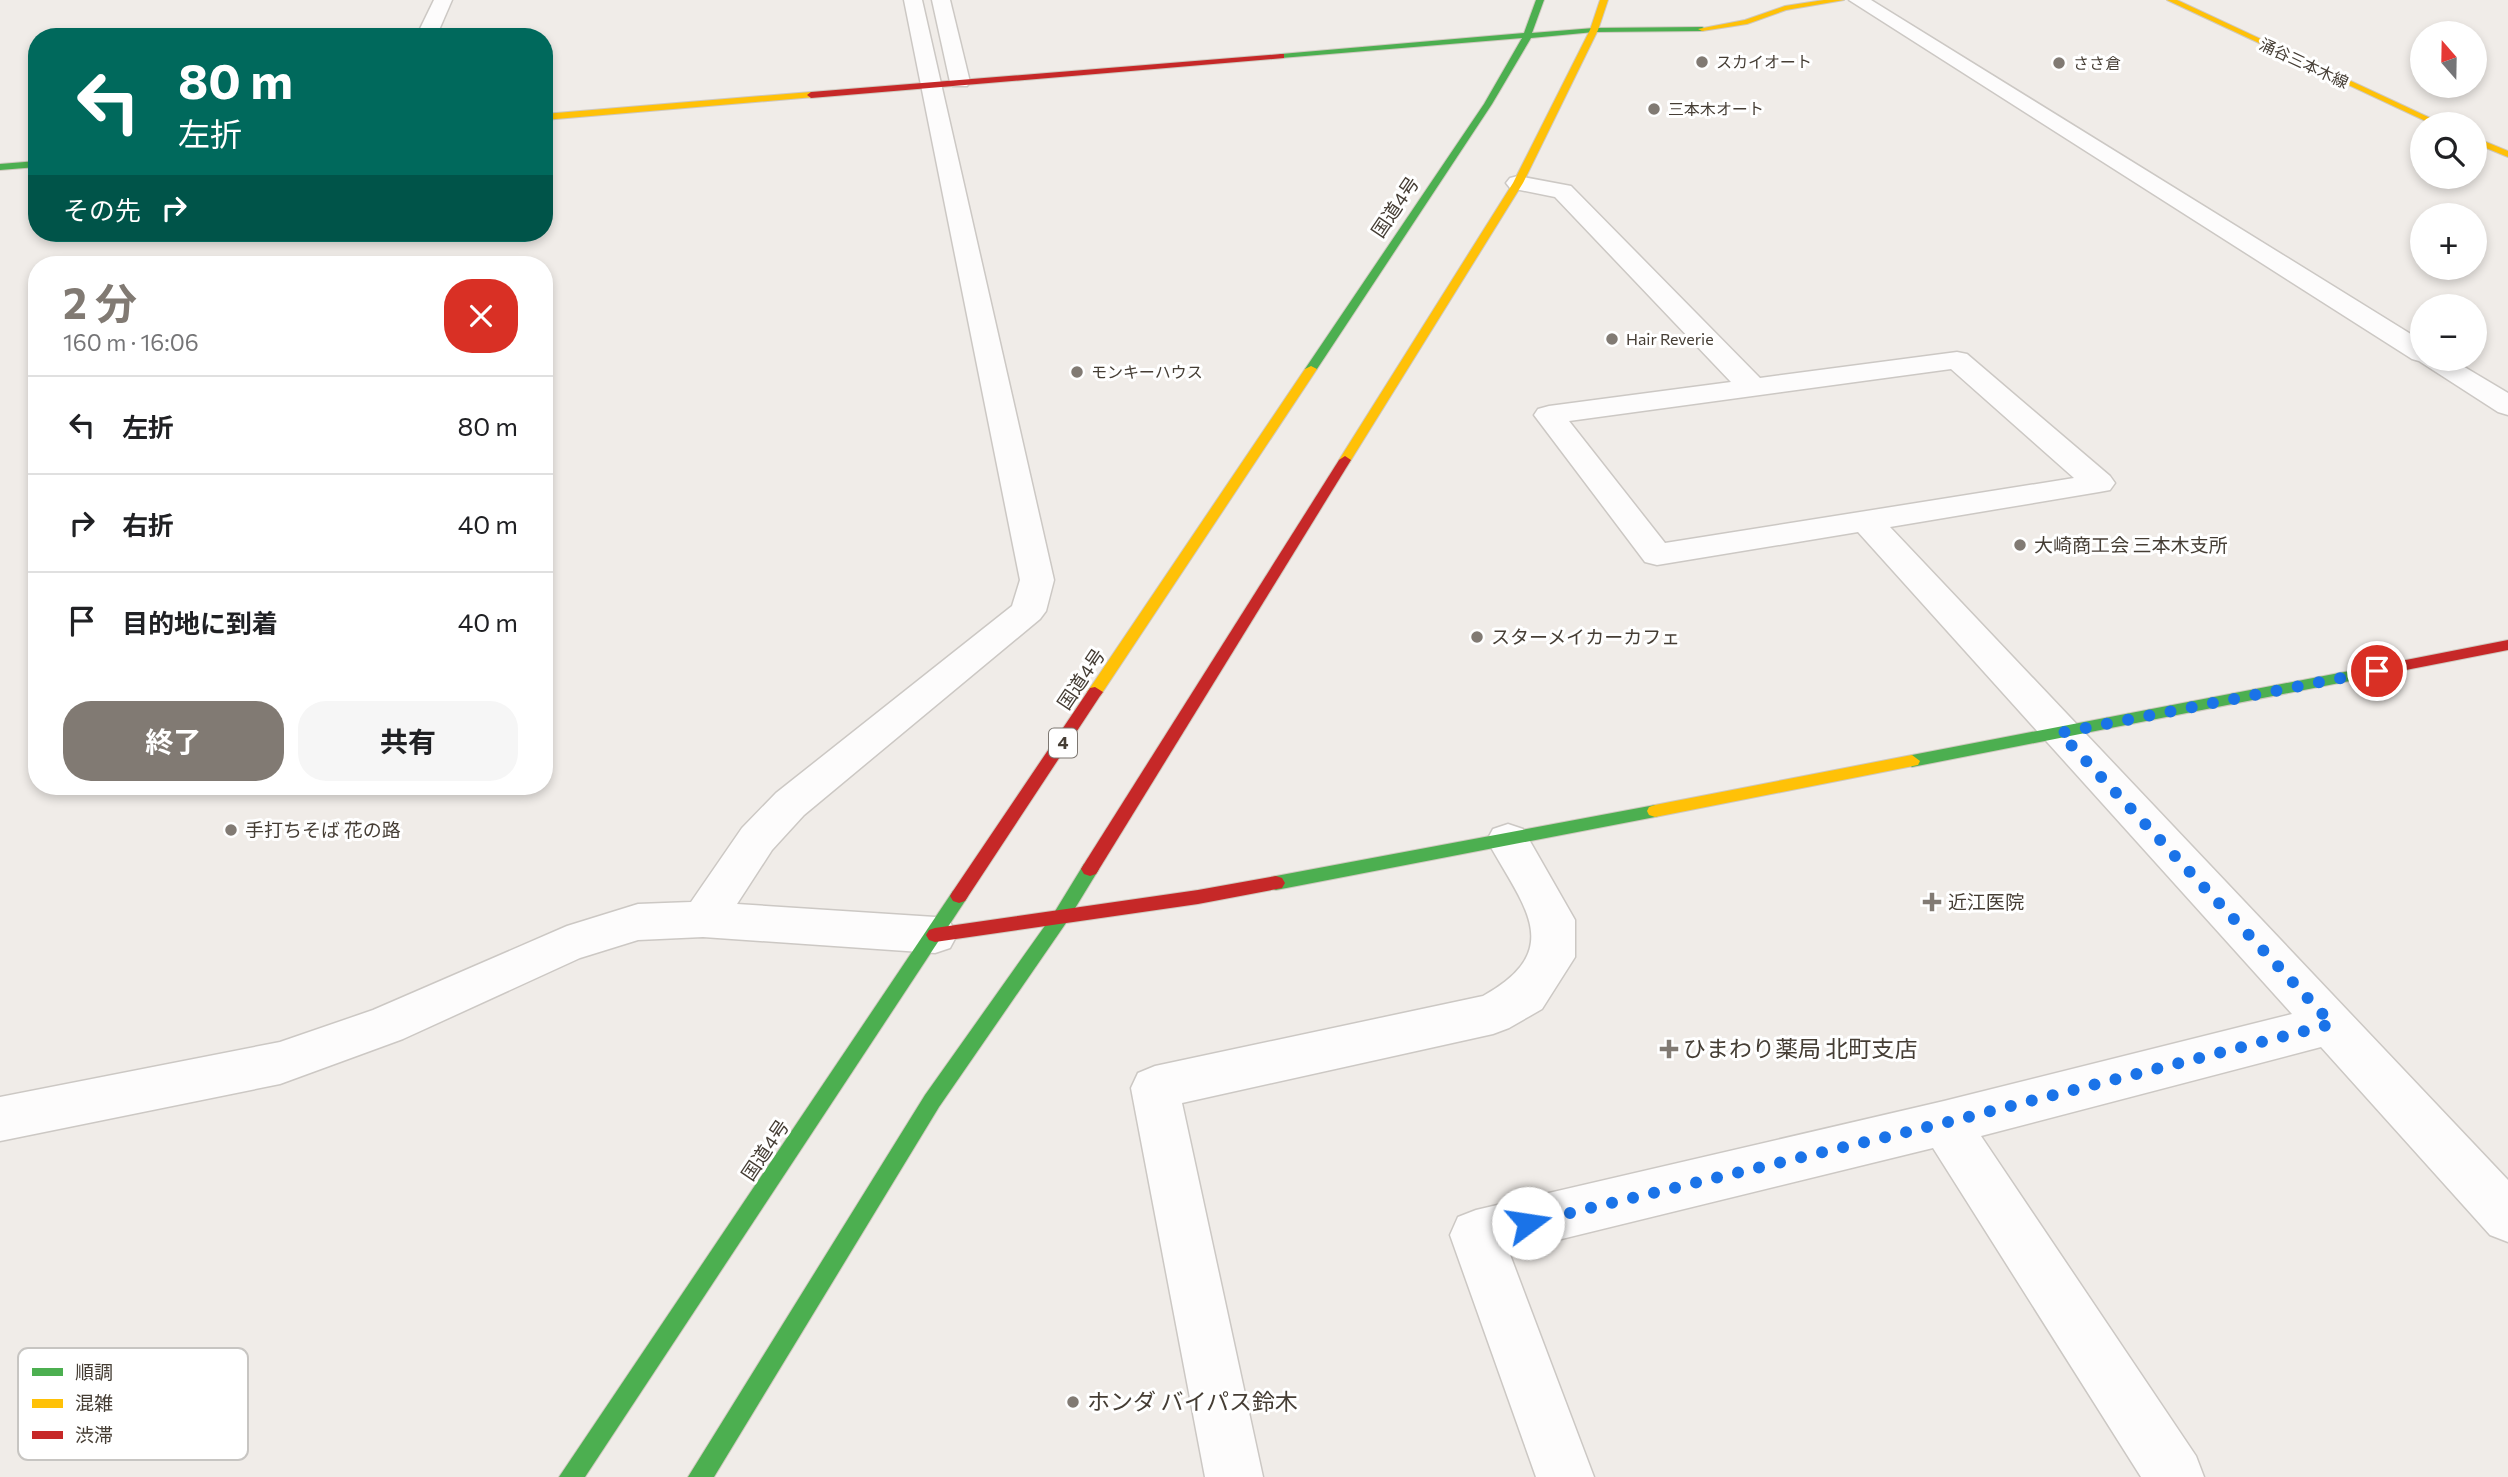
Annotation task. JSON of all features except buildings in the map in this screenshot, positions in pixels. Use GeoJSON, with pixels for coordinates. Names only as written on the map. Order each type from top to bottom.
{"type":"FeatureCollection","features":[{"type":"Feature","properties":{"kind":"main road","name":"国道4号"},"geometry":{"type":"LineString","coordinates":[[571,1477],[1488,104],[1527,37],[1540,0]]}},
{"type":"Feature","properties":{"kind":"main road"},"geometry":{"type":"LineString","coordinates":[[700,1477],[932,1101],[1060,918],[1518,183],[1594,30],[1604,0]]}},
{"type":"Feature","properties":{"kind":"main road"},"geometry":{"type":"LineString","coordinates":[[553,116],[1594,30],[1695,30],[1747,22],[1785,8],[1840,0]]}},
{"type":"Feature","properties":{"kind":"main road","name":"涌谷三本木線"},"geometry":{"type":"LineString","coordinates":[[2171,0],[2413,112]]}},
{"type":"Feature","properties":{"kind":"main road"},"geometry":{"type":"LineString","coordinates":[[2487,145],[2508,154]]}},
{"type":"Feature","properties":{"kind":"main road"},"geometry":{"type":"LineString","coordinates":[[0,167],[28,165]]}},
{"type":"Feature","properties":{"kind":"main road"},"geometry":{"type":"LineString","coordinates":[[935,935],[1198,897],[1508,840],[2508,645]]}},
{"type":"Feature","properties":{"kind":"street"},"geometry":{"type":"LineString","coordinates":[[430,28],[443,0]]}},
{"type":"Feature","properties":{"kind":"street"},"geometry":{"type":"LineString","coordinates":[[913,0],[946,83]]}},
{"type":"Feature","properties":{"kind":"street"},"geometry":{"type":"LineString","coordinates":[[703,919],[757,839],[790,804],[1028,611],[1037,580],[946,83],[941,0]]}},
{"type":"Feature","properties":{"kind":"street"},"geometry":{"type":"LineString","coordinates":[[1858,0],[2410,345]]}},
{"type":"Feature","properties":{"kind":"street"},"geometry":{"type":"LineString","coordinates":[[1518,183],[1563,191],[1753,388]]}},
{"type":"Feature","properties":{"kind":"street"},"geometry":{"type":"LineString","coordinates":[[1957,360],[2099,483],[1657,555],[1549,415],[1753,388],[1957,360]]}},
{"type":"Feature","properties":{"kind":"street"},"geometry":{"type":"LineString","coordinates":[[2451,371],[2508,407]]}},
{"type":"Feature","properties":{"kind":"street"},"geometry":{"type":"LineString","coordinates":[[1866,521],[2508,1217]]}},
{"type":"Feature","properties":{"kind":"street"},"geometry":{"type":"LineString","coordinates":[[1234,1477],[1155,1088],[1493,1014],[1526,995],[1553,957],[1553,920],[1508,840]]}},
{"type":"Feature","properties":{"kind":"street"},"geometry":{"type":"LineString","coordinates":[[0,1119],[280,1063],[387,1025],[567,944],[638,922],[703,919],[935,935]]}},
{"type":"Feature","properties":{"kind":"street"},"geometry":{"type":"LineString","coordinates":[[1565,1477],[1476,1235],[1944,1123],[2332,1024]]}},
{"type":"Feature","properties":{"kind":"street"},"geometry":{"type":"LineString","coordinates":[[1944,1123],[2175,1477]]}},
{"type":"Feature","properties":{"kind":"traffic: fast"},"geometry":{"type":"LineString","coordinates":[[1311,369],[1488,104],[1527,37],[1540,0]]}},
{"type":"Feature","properties":{"kind":"traffic: fast"},"geometry":{"type":"LineString","coordinates":[[1281,56],[1594,30],[1702,29]]}},
{"type":"Feature","properties":{"kind":"traffic: fast"},"geometry":{"type":"LineString","coordinates":[[0,167],[28,165]]}},
{"type":"Feature","properties":{"kind":"traffic: fast"},"geometry":{"type":"LineString","coordinates":[[1912,761],[2365,673]]}},
{"type":"Feature","properties":{"kind":"traffic: fast"},"geometry":{"type":"LineString","coordinates":[[1276,883],[1655,811]]}},
{"type":"Feature","properties":{"kind":"traffic: fast"},"geometry":{"type":"LineString","coordinates":[[700,1477],[932,1101],[1060,918],[1090,869]]}},
{"type":"Feature","properties":{"kind":"traffic: fast"},"geometry":{"type":"LineString","coordinates":[[571,1477],[959,896]]}},
{"type":"Feature","properties":{"kind":"traffic: slow"},"geometry":{"type":"LineString","coordinates":[[1345,460],[1518,183],[1594,30],[1604,0]]}},
{"type":"Feature","properties":{"kind":"traffic: slow"},"geometry":{"type":"LineString","coordinates":[[1702,29],[1747,22],[1785,8],[1840,0]]}},
{"type":"Feature","properties":{"kind":"traffic: slow"},"geometry":{"type":"LineString","coordinates":[[2171,0],[2413,112]]}},
{"type":"Feature","properties":{"kind":"traffic: slow"},"geometry":{"type":"LineString","coordinates":[[553,116],[811,95]]}},
{"type":"Feature","properties":{"kind":"traffic: slow"},"geometry":{"type":"LineString","coordinates":[[2487,145],[2508,154]]}},
{"type":"Feature","properties":{"kind":"traffic: slow"},"geometry":{"type":"LineString","coordinates":[[1095,692],[1311,369]]}},
{"type":"Feature","properties":{"kind":"traffic: slow"},"geometry":{"type":"LineString","coordinates":[[1655,811],[1912,761]]}},
{"type":"Feature","properties":{"kind":"traffic: jam"},"geometry":{"type":"LineString","coordinates":[[811,95],[1281,56]]}},
{"type":"Feature","properties":{"kind":"traffic: jam"},"geometry":{"type":"LineString","coordinates":[[1090,869],[1345,460]]}},
{"type":"Feature","properties":{"kind":"traffic: jam"},"geometry":{"type":"LineString","coordinates":[[2365,673],[2508,645]]}},
{"type":"Feature","properties":{"kind":"traffic: jam"},"geometry":{"type":"LineString","coordinates":[[959,896],[1095,692]]}},
{"type":"Feature","properties":{"kind":"traffic: jam"},"geometry":{"type":"LineString","coordinates":[[935,935],[1276,883]]}},
{"type":"Feature","properties":{"kind":"place","name":"スカイオート"},"geometry":{"type":"Point","coordinates":[1702,62]}},
{"type":"Feature","properties":{"kind":"place","name":"ささ倉"},"geometry":{"type":"Point","coordinates":[2059,63]}},
{"type":"Feature","properties":{"kind":"place","name":"三本木オート"},"geometry":{"type":"Point","coordinates":[1654,109]}},
{"type":"Feature","properties":{"kind":"place","name":"Hair Reverie"},"geometry":{"type":"Point","coordinates":[1612,339]}},
{"type":"Feature","properties":{"kind":"place","name":"モンキーハウス"},"geometry":{"type":"Point","coordinates":[1077,372]}},
{"type":"Feature","properties":{"kind":"place","name":"大崎商工会 三本木支所"},"geometry":{"type":"Point","coordinates":[2020,545]}},
{"type":"Feature","properties":{"kind":"place","name":"スターメイカーカフェ"},"geometry":{"type":"Point","coordinates":[1477,637]}},
{"type":"Feature","properties":{"kind":"place","name":"手打ちそば 花の路"},"geometry":{"type":"Point","coordinates":[231,830]}},
{"type":"Feature","properties":{"kind":"place","name":"近江医院"},"geometry":{"type":"Point","coordinates":[1932,902]}},
{"type":"Feature","properties":{"kind":"place","name":"ひまわり薬局 北町支店"},"geometry":{"type":"Point","coordinates":[1669,1049]}},
{"type":"Feature","properties":{"kind":"place","name":"ホンダ バイパス鈴木"},"geometry":{"type":"Point","coordinates":[1073,1402]}},
{"type":"Feature","properties":{"kind":"route"},"geometry":{"type":"LineString","coordinates":[[1528,1223],[1944,1123],[2332,1024],[2060,733],[2377,671]]}}]}
